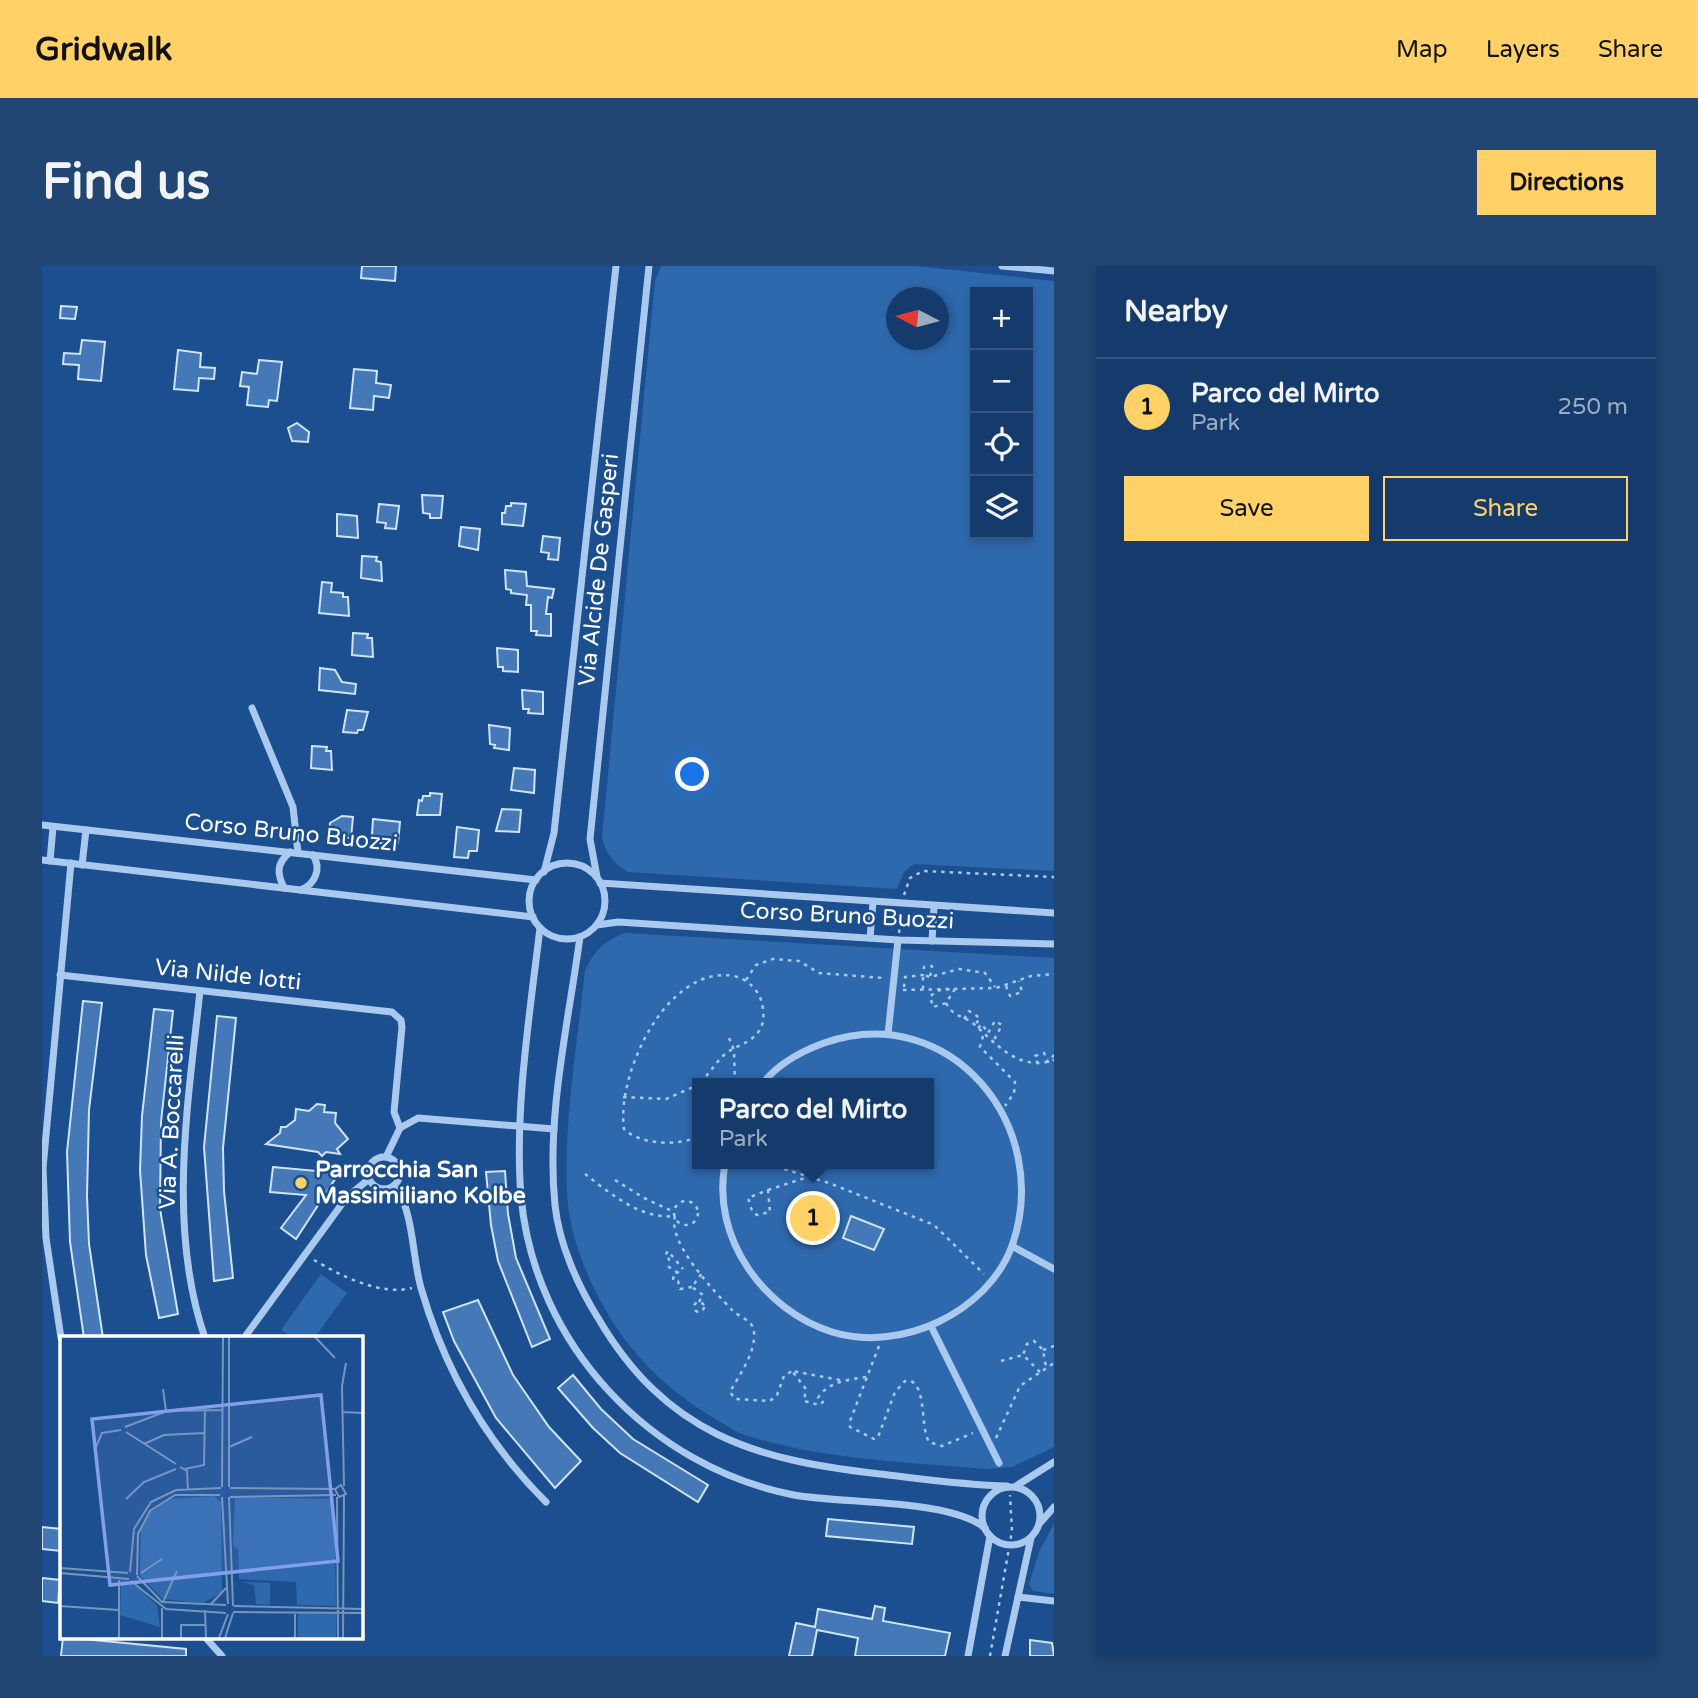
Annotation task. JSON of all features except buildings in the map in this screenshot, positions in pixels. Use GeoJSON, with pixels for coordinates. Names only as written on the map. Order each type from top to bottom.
{"type":"FeatureCollection","features":[{"type":"Feature","properties":{"kind":"street","name":"Via Alcide De Gasperi"},"geometry":{"type":"LineString","coordinates":[[544,872],[554,833],[616,266]]}},
{"type":"Feature","properties":{"kind":"street","name":"Via Alcide De Gasperi"},"geometry":{"type":"LineString","coordinates":[[599,880],[590,839],[649,266]]}},
{"type":"Feature","properties":{"kind":"street"},"geometry":{"type":"LineString","coordinates":[[1002,266],[1054,271]]}},
{"type":"Feature","properties":{"kind":"street"},"geometry":{"type":"LineString","coordinates":[[252,708],[293,807],[294,853],[279,865],[278,876],[284,888]]}},
{"type":"Feature","properties":{"kind":"street","name":"Corso Bruno Buozzi"},"geometry":{"type":"LineString","coordinates":[[42,825],[536,880]]}},
{"type":"Feature","properties":{"kind":"street"},"geometry":{"type":"LineString","coordinates":[[53,827],[46,861],[533,917]]}},
{"type":"Feature","properties":{"kind":"street"},"geometry":{"type":"LineString","coordinates":[[82,865],[86,830]]}},
{"type":"Feature","properties":{"kind":"street"},"geometry":{"type":"LineString","coordinates":[[300,890],[310,886],[315,879],[316,861],[313,855]]}},
{"type":"Feature","properties":{"kind":"street"},"geometry":{"type":"LineString","coordinates":[[61,1336],[43,1208],[44,1135],[71,863]]}},
{"type":"Feature","properties":{"kind":"street"},"geometry":{"type":"LineString","coordinates":[[565,863],[588,869],[599,880],[605,905],[597,925],[580,937],[558,938],[540,928],[533,917],[531,892],[536,880],[544,872],[565,863]]}},
{"type":"Feature","properties":{"kind":"street","name":"Corso Bruno Buozzi"},"geometry":{"type":"LineString","coordinates":[[599,880],[873,902],[1054,913]]}},
{"type":"Feature","properties":{"kind":"street"},"geometry":{"type":"LineString","coordinates":[[870,938],[873,902]]}},
{"type":"Feature","properties":{"kind":"street"},"geometry":{"type":"LineString","coordinates":[[932,941],[934,905]]}},
{"type":"Feature","properties":{"kind":"street","name":"Corso Bruno Buozzi"},"geometry":{"type":"LineString","coordinates":[[597,925],[618,922],[898,940],[1054,944]]}},
{"type":"Feature","properties":{"kind":"street"},"geometry":{"type":"LineString","coordinates":[[540,928],[520,1126],[521,1197],[535,1267],[563,1331],[579,1357],[606,1390],[657,1436],[688,1454],[766,1488],[845,1502],[955,1512],[985,1528]]}},
{"type":"Feature","properties":{"kind":"street"},"geometry":{"type":"LineString","coordinates":[[580,937],[554,1129],[555,1208],[577,1278],[611,1342],[652,1390],[709,1431],[736,1444],[795,1463],[967,1485],[1025,1489],[1038,1502],[1039,1523]]}},
{"type":"Feature","properties":{"kind":"street"},"geometry":{"type":"LineString","coordinates":[[888,1034],[898,940]]}},
{"type":"Feature","properties":{"kind":"street","name":"Via Nilde Iotti"},"geometry":{"type":"LineString","coordinates":[[60,975],[392,1012],[401,1020],[402,1027],[394,1112],[400,1128]]}},
{"type":"Feature","properties":{"kind":"street","name":"Via A. Boccarelli"},"geometry":{"type":"LineString","coordinates":[[200,991],[187,1117],[184,1180],[189,1259],[205,1336]]}},
{"type":"Feature","properties":{"kind":"street"},"geometry":{"type":"LineString","coordinates":[[724,1169],[722,1182],[729,1231],[751,1276],[788,1311],[833,1332],[882,1337],[931,1326],[964,1307],[992,1281],[1012,1246],[1024,1200],[1021,1153],[1004,1108],[974,1072],[934,1046],[888,1034],[845,1036],[804,1051],[769,1078]]}},
{"type":"Feature","properties":{"kind":"street"},"geometry":{"type":"LineString","coordinates":[[386,1157],[399,1166],[400,1177],[395,1185],[378,1188],[369,1179],[367,1171],[372,1162],[386,1157],[400,1128],[418,1118],[428,1116],[554,1129]]}},
{"type":"Feature","properties":{"kind":"street"},"geometry":{"type":"LineString","coordinates":[[245,1336],[346,1197],[369,1179]]}},
{"type":"Feature","properties":{"kind":"street"},"geometry":{"type":"LineString","coordinates":[[395,1185],[404,1203],[420,1286],[441,1348],[463,1395],[521,1477],[547,1502]]}},
{"type":"Feature","properties":{"kind":"street"},"geometry":{"type":"LineString","coordinates":[[1012,1246],[1054,1269]]}},
{"type":"Feature","properties":{"kind":"street"},"geometry":{"type":"LineString","coordinates":[[931,1326],[999,1462]]}},
{"type":"Feature","properties":{"kind":"street"},"geometry":{"type":"LineString","coordinates":[[1031,1538],[1010,1545],[990,1536],[985,1528],[982,1510],[990,1494],[1011,1486],[1054,1462]]}},
{"type":"Feature","properties":{"kind":"street"},"geometry":{"type":"LineString","coordinates":[[1005,1656],[1031,1538],[1039,1523],[1054,1507]]}},
{"type":"Feature","properties":{"kind":"street"},"geometry":{"type":"LineString","coordinates":[[968,1656],[990,1536]]}},
{"type":"Feature","properties":{"kind":"street"},"geometry":{"type":"LineString","coordinates":[[1018,1597],[1054,1601]]}},
{"type":"Feature","properties":{"kind":"street"},"geometry":{"type":"LineString","coordinates":[[206,1638],[222,1656]]}},
{"type":"Feature","properties":{"kind":"path"},"geometry":{"type":"LineString","coordinates":[[898,940],[907,884],[917,871],[1054,877]]}},
{"type":"Feature","properties":{"kind":"path"},"geometry":{"type":"LineString","coordinates":[[746,980],[756,965],[773,959],[799,961],[819,973],[894,979]]}},
{"type":"Feature","properties":{"kind":"path"},"geometry":{"type":"LineString","coordinates":[[923,989],[924,967],[932,967],[930,977]]}},
{"type":"Feature","properties":{"kind":"path"},"geometry":{"type":"LineString","coordinates":[[903,990],[905,977],[930,977],[959,969],[990,976],[996,988]]}},
{"type":"Feature","properties":{"kind":"path"},"geometry":{"type":"LineString","coordinates":[[893,990],[996,988],[1044,973],[1054,974]]}},
{"type":"Feature","properties":{"kind":"path"},"geometry":{"type":"LineString","coordinates":[[692,1138],[654,1142],[629,1134],[624,1129],[623,1097],[640,1045],[650,1028],[681,995],[703,978],[716,974],[746,980],[761,1000],[764,1016],[761,1029],[750,1042],[726,1053],[703,1078]]}},
{"type":"Feature","properties":{"kind":"path"},"geometry":{"type":"LineString","coordinates":[[1006,986],[1010,996],[1022,992],[1019,981]]}},
{"type":"Feature","properties":{"kind":"path"},"geometry":{"type":"LineString","coordinates":[[955,989],[946,1003],[933,1007],[930,996],[940,990],[955,989]]}},
{"type":"Feature","properties":{"kind":"path"},"geometry":{"type":"LineString","coordinates":[[946,1003],[951,1012],[976,1027],[983,1036],[994,1040],[1012,1057],[1025,1063],[1038,1064],[1054,1058]]}},
{"type":"Feature","properties":{"kind":"path"},"geometry":{"type":"LineString","coordinates":[[964,1019],[969,1011],[980,1018],[976,1027]]}},
{"type":"Feature","properties":{"kind":"path"},"geometry":{"type":"LineString","coordinates":[[976,1027],[982,1024],[988,1033],[995,1021],[1002,1025],[994,1040]]}},
{"type":"Feature","properties":{"kind":"path"},"geometry":{"type":"LineString","coordinates":[[983,1036],[980,1047],[1015,1082],[1014,1093],[1004,1108]]}},
{"type":"Feature","properties":{"kind":"path"},"geometry":{"type":"LineString","coordinates":[[729,1038],[734,1051],[735,1078]]}},
{"type":"Feature","properties":{"kind":"path"},"geometry":{"type":"LineString","coordinates":[[1038,1064],[1035,1056],[1044,1053],[1048,1062]]}},
{"type":"Feature","properties":{"kind":"path"},"geometry":{"type":"LineString","coordinates":[[623,1097],[666,1099],[692,1089]]}},
{"type":"Feature","properties":{"kind":"path"},"geometry":{"type":"LineString","coordinates":[[783,1169],[934,1225],[992,1281]]}},
{"type":"Feature","properties":{"kind":"path"},"geometry":{"type":"LineString","coordinates":[[584,1174],[643,1212],[663,1218],[675,1214]]}},
{"type":"Feature","properties":{"kind":"path"},"geometry":{"type":"LineString","coordinates":[[768,1190],[770,1212],[758,1215],[751,1211],[748,1198],[768,1190],[808,1177]]}},
{"type":"Feature","properties":{"kind":"path"},"geometry":{"type":"LineString","coordinates":[[615,1180],[675,1214],[679,1222],[686,1225],[696,1220],[696,1206],[685,1201],[678,1205],[675,1214],[672,1226],[678,1243],[733,1310],[755,1330],[746,1362],[730,1392],[735,1399],[770,1401],[777,1395],[784,1376],[792,1371],[841,1380],[867,1377]]}},
{"type":"Feature","properties":{"kind":"path"},"geometry":{"type":"LineString","coordinates":[[678,1273],[669,1267],[666,1252],[672,1252],[683,1269]]}},
{"type":"Feature","properties":{"kind":"path"},"geometry":{"type":"LineString","coordinates":[[305,1255],[367,1284],[395,1292],[420,1286]]}},
{"type":"Feature","properties":{"kind":"path"},"geometry":{"type":"LineString","coordinates":[[692,1261],[678,1273],[674,1273],[673,1280],[678,1281],[680,1289],[692,1287],[702,1273]]}},
{"type":"Feature","properties":{"kind":"path"},"geometry":{"type":"LineString","coordinates":[[692,1287],[698,1302],[704,1295],[696,1293]]}},
{"type":"Feature","properties":{"kind":"path"},"geometry":{"type":"LineString","coordinates":[[882,1337],[850,1421],[850,1427],[856,1433],[874,1440],[878,1437],[895,1392],[905,1381],[911,1381],[919,1390],[924,1432],[929,1442],[942,1446],[982,1429]]}},
{"type":"Feature","properties":{"kind":"path"},"geometry":{"type":"LineString","coordinates":[[1023,1355],[1024,1348],[1034,1341],[1043,1350],[1046,1367]]}},
{"type":"Feature","properties":{"kind":"path"},"geometry":{"type":"LineString","coordinates":[[1043,1350],[1054,1346]]}},
{"type":"Feature","properties":{"kind":"path"},"geometry":{"type":"LineString","coordinates":[[1001,1361],[1023,1355]]}},
{"type":"Feature","properties":{"kind":"path"},"geometry":{"type":"LineString","coordinates":[[1023,1355],[1040,1372]]}},
{"type":"Feature","properties":{"kind":"path"},"geometry":{"type":"LineString","coordinates":[[991,1447],[1020,1386],[1054,1363]]}},
{"type":"Feature","properties":{"kind":"path"},"geometry":{"type":"LineString","coordinates":[[792,1371],[806,1388],[804,1401],[819,1405],[823,1402],[818,1398],[822,1392],[841,1380]]}},
{"type":"Feature","properties":{"kind":"path"},"geometry":{"type":"LineString","coordinates":[[990,1656],[1010,1545],[1011,1486]]}},
{"type":"Feature","properties":{"kind":"shaded area"},"geometry":{"type":"Polygon","coordinates":[[[661,266],[915,266],[1054,281],[1054,871],[914,864],[904,872],[897,889],[628,872],[611,858],[602,837],[655,281],[661,266]]]}},
{"type":"Feature","properties":{"kind":"shaded area"},"geometry":{"type":"Polygon","coordinates":[[[625,933],[1054,958],[1054,1447],[1012,1467],[986,1469],[864,1459],[804,1450],[734,1430],[683,1398],[640,1358],[627,1343],[591,1283],[575,1239],[568,1209],[569,1110],[585,971],[605,943],[625,933]]]}},
{"type":"Feature","properties":{"kind":"shaded area"},"geometry":{"type":"Polygon","coordinates":[[[321,1274],[347,1293],[316,1336],[290,1336],[281,1330],[321,1274]]]}},
{"type":"Feature","properties":{"kind":"shaded area"},"geometry":{"type":"Polygon","coordinates":[[[1054,1524],[1054,1594],[1033,1591],[1029,1584],[1039,1552],[1054,1524]]]}},
{"type":"Feature","properties":{"kind":"place","name":"Parrocchia San Massimiliano Kolbe"},"geometry":{"type":"Point","coordinates":[301,1183]}},
{"type":"Feature","properties":{"kind":"place","name":"Parco del Mirto"},"geometry":{"type":"Point","coordinates":[813,1218]}}]}
